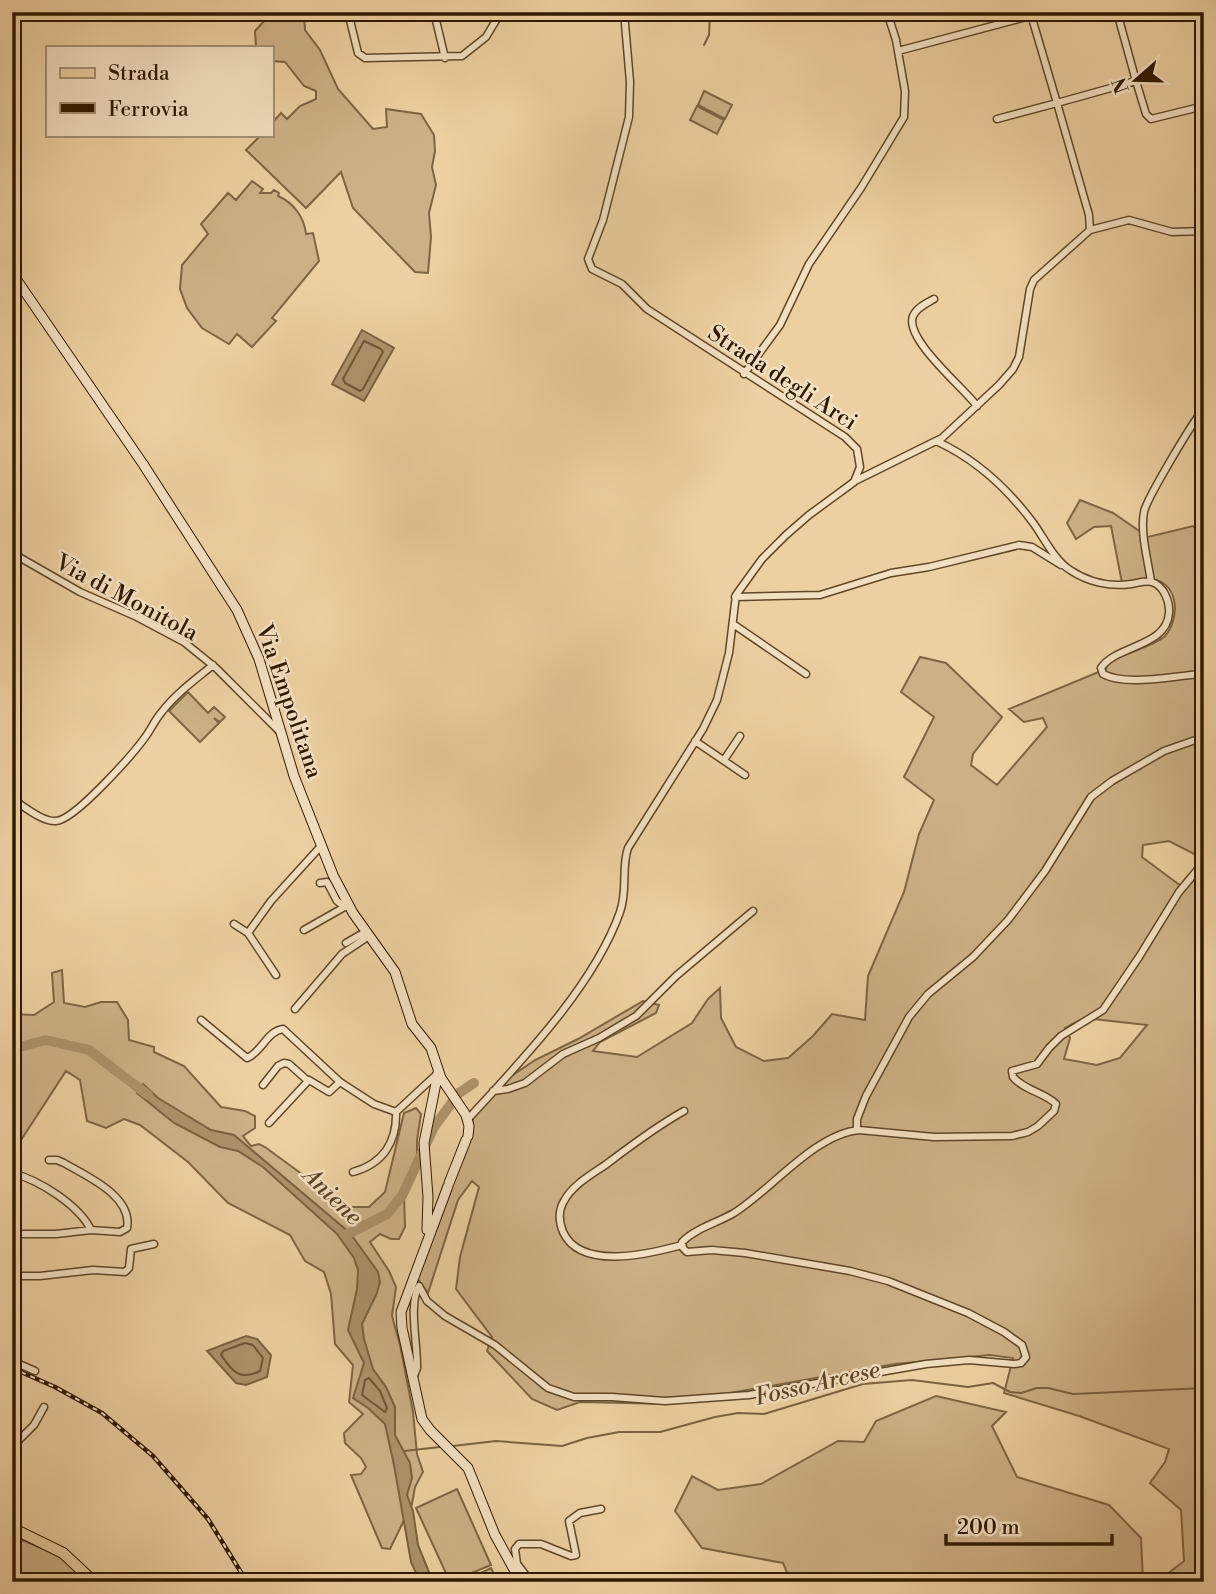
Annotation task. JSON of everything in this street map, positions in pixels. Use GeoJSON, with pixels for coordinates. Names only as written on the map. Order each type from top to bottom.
{"type":"FeatureCollection","features":[{"type":"Feature","properties":{"kind":"main road","name":"Via Empolitana"},"geometry":{"type":"LineString","coordinates":[[12,273],[143,464],[234,605],[259,659],[301,795],[346,906],[395,972],[412,1024],[432,1050],[438,1073],[466,1116]]}},
{"type":"Feature","properties":{"kind":"main road"},"geometry":{"type":"LineString","coordinates":[[426,1241],[428,1197],[424,1143],[438,1073]]}},
{"type":"Feature","properties":{"kind":"main road"},"geometry":{"type":"LineString","coordinates":[[433,1095],[439,1090],[447,1089]]}},
{"type":"Feature","properties":{"kind":"main road"},"geometry":{"type":"LineString","coordinates":[[466,1116],[467,1138],[401,1311],[403,1331],[422,1419],[468,1468],[495,1535],[520,1579]]}},
{"type":"Feature","properties":{"kind":"main road"},"geometry":{"type":"LineString","coordinates":[[428,1197],[435,1203],[442,1201]]}},
{"type":"Feature","properties":{"kind":"main road"},"geometry":{"type":"LineString","coordinates":[[12,1528],[58,1550],[94,1582]]}},
{"type":"Feature","properties":{"kind":"street"},"geometry":{"type":"LineString","coordinates":[[348,12],[361,57],[445,58],[462,55],[475,47],[492,30],[501,12]]}},
{"type":"Feature","properties":{"kind":"street"},"geometry":{"type":"LineString","coordinates":[[434,12],[445,58]]}},
{"type":"Feature","properties":{"kind":"street","name":"Strada degli Arci"},"geometry":{"type":"LineString","coordinates":[[624,12],[630,82],[628,121],[601,225],[588,259],[589,264],[595,271],[622,284],[647,309],[854,444],[860,464],[854,482]]}},
{"type":"Feature","properties":{"kind":"street"},"geometry":{"type":"LineString","coordinates":[[744,374],[780,325],[809,264],[902,122],[906,101],[898,51],[887,12]]}},
{"type":"Feature","properties":{"kind":"street"},"geometry":{"type":"LineString","coordinates":[[1117,12],[1146,114],[1151,119],[1204,106]]}},
{"type":"Feature","properties":{"kind":"street"},"geometry":{"type":"LineString","coordinates":[[898,51],[1030,18],[1035,23],[1089,215],[1090,230]]}},
{"type":"Feature","properties":{"kind":"street"},"geometry":{"type":"LineString","coordinates":[[997,119],[1136,81]]}},
{"type":"Feature","properties":{"kind":"street"},"geometry":{"type":"LineString","coordinates":[[466,1116],[493,1091],[547,1030],[606,945],[624,898],[628,848],[710,715],[723,684],[735,597],[771,550],[809,514],[854,482],[936,441],[956,427],[999,385],[1018,360],[1029,291],[1034,280],[1090,230],[1129,220],[1172,232],[1204,231]]}},
{"type":"Feature","properties":{"kind":"street"},"geometry":{"type":"LineString","coordinates":[[934,299],[915,312],[912,320],[914,330],[929,353],[977,406]]}},
{"type":"Feature","properties":{"kind":"street"},"geometry":{"type":"LineString","coordinates":[[1151,582],[1143,525],[1145,506],[1193,423],[1204,409]]}},
{"type":"Feature","properties":{"kind":"street"},"geometry":{"type":"LineString","coordinates":[[936,441],[959,453],[1004,488],[1066,568]]}},
{"type":"Feature","properties":{"kind":"street"},"geometry":{"type":"LineString","coordinates":[[735,597],[820,595],[891,573],[925,568],[1019,545],[1032,547],[1084,578],[1122,585],[1151,582],[1160,586],[1167,598],[1169,611],[1166,624],[1152,638],[1108,660],[1101,666],[1102,672],[1109,677],[1129,680],[1204,674]]}},
{"type":"Feature","properties":{"kind":"street","name":"Via di Monitola"},"geometry":{"type":"LineString","coordinates":[[12,553],[80,592],[174,637],[212,665],[282,735]]}},
{"type":"Feature","properties":{"kind":"street"},"geometry":{"type":"LineString","coordinates":[[733,624],[806,674]]}},
{"type":"Feature","properties":{"kind":"street"},"geometry":{"type":"LineString","coordinates":[[12,799],[55,821],[67,817],[95,793],[130,756],[179,693],[212,665]]}},
{"type":"Feature","properties":{"kind":"street"},"geometry":{"type":"LineString","coordinates":[[723,760],[740,736]]}},
{"type":"Feature","properties":{"kind":"street"},"geometry":{"type":"LineString","coordinates":[[857,1130],[866,1096],[909,1017],[928,994],[968,961],[1005,924],[1045,871],[1091,797],[1112,781],[1164,751],[1204,737]]}},
{"type":"Feature","properties":{"kind":"street"},"geometry":{"type":"LineString","coordinates":[[695,741],[745,775]]}},
{"type":"Feature","properties":{"kind":"street"},"geometry":{"type":"LineString","coordinates":[[248,933],[271,901],[321,846]]}},
{"type":"Feature","properties":{"kind":"street"},"geometry":{"type":"LineString","coordinates":[[681,1245],[683,1240],[691,1235],[736,1212],[808,1153],[838,1136],[857,1130],[923,1136],[1001,1137],[1024,1133],[1040,1124],[1054,1111],[1056,1104],[1023,1086],[1013,1077],[1013,1071],[1037,1065],[1057,1039],[1103,1010],[1138,960],[1177,895],[1204,862]]}},
{"type":"Feature","properties":{"kind":"street"},"geometry":{"type":"LineString","coordinates":[[320,883],[327,882],[338,902],[346,906]]}},
{"type":"Feature","properties":{"kind":"street"},"geometry":{"type":"LineString","coordinates":[[304,930],[346,906]]}},
{"type":"Feature","properties":{"kind":"street"},"geometry":{"type":"LineString","coordinates":[[493,1091],[525,1083],[563,1054],[595,1040],[636,1016],[672,980],[753,911]]}},
{"type":"Feature","properties":{"kind":"street"},"geometry":{"type":"LineString","coordinates":[[234,924],[248,933],[276,975]]}},
{"type":"Feature","properties":{"kind":"street"},"geometry":{"type":"LineString","coordinates":[[346,943],[367,934]]}},
{"type":"Feature","properties":{"kind":"street"},"geometry":{"type":"LineString","coordinates":[[295,1009],[342,954],[367,934]]}},
{"type":"Feature","properties":{"kind":"street"},"geometry":{"type":"LineString","coordinates":[[201,1020],[247,1058],[254,1055],[275,1031],[283,1029],[340,1082],[374,1104],[396,1112]]}},
{"type":"Feature","properties":{"kind":"street"},"geometry":{"type":"LineString","coordinates":[[263,1085],[278,1066],[284,1063],[307,1081],[312,1081],[330,1092],[340,1082]]}},
{"type":"Feature","properties":{"kind":"street"},"geometry":{"type":"LineString","coordinates":[[353,1172],[370,1167],[388,1149],[395,1130],[396,1112],[438,1073]]}},
{"type":"Feature","properties":{"kind":"street"},"geometry":{"type":"LineString","coordinates":[[269,1123],[307,1081]]}},
{"type":"Feature","properties":{"kind":"street"},"geometry":{"type":"LineString","coordinates":[[681,1245],[642,1253],[589,1254],[579,1251],[569,1242],[561,1228],[559,1215],[563,1201],[575,1187],[652,1130],[684,1111]]}},
{"type":"Feature","properties":{"kind":"street"},"geometry":{"type":"LineString","coordinates":[[12,1234],[124,1231],[128,1221],[115,1196],[60,1161],[49,1160]]}},
{"type":"Feature","properties":{"kind":"street"},"geometry":{"type":"LineString","coordinates":[[12,1173],[29,1179],[73,1207],[84,1217],[92,1230]]}},
{"type":"Feature","properties":{"kind":"street"},"geometry":{"type":"LineString","coordinates":[[12,1276],[93,1270],[124,1272],[129,1268],[131,1249],[154,1244]]}},
{"type":"Feature","properties":{"kind":"street"},"geometry":{"type":"LineString","coordinates":[[414,1376],[418,1366],[415,1304],[416,1288],[419,1286],[428,1303],[450,1320],[495,1345],[548,1388],[574,1397],[612,1396],[670,1401],[749,1395],[926,1364],[969,1360],[1014,1364],[1021,1363],[1026,1357],[1022,1345],[1004,1332],[972,1315],[888,1280],[745,1253],[712,1250],[687,1252],[681,1245]]}},
{"type":"Feature","properties":{"kind":"street"},"geometry":{"type":"LineString","coordinates":[[12,1361],[35,1371]]}},
{"type":"Feature","properties":{"kind":"street"},"geometry":{"type":"LineString","coordinates":[[12,1447],[34,1425],[44,1407]]}},
{"type":"Feature","properties":{"kind":"street"},"geometry":{"type":"LineString","coordinates":[[520,1579],[515,1549],[519,1544],[541,1544],[575,1555],[577,1552],[569,1526],[570,1520],[580,1513],[601,1509]]}},
{"type":"Feature","properties":{"kind":"street"},"geometry":{"type":"LineString","coordinates":[[516,1564],[531,1582]]}},
{"type":"Feature","properties":{"kind":"shaded area"},"geometry":{"type":"Polygon","coordinates":[[[266,12],[304,12],[305,30],[320,50],[338,89],[373,129],[387,127],[386,109],[421,114],[434,135],[435,151],[432,167],[436,185],[429,213],[431,237],[428,273],[415,272],[353,208],[341,172],[306,208],[246,150],[260,136],[273,136],[273,122],[281,113],[287,119],[300,106],[316,99],[316,91],[304,86],[285,62],[273,61],[273,46],[256,46],[255,31],[266,19],[266,12]]]}},
{"type":"Feature","properties":{"kind":"shaded area"},"geometry":{"type":"Polygon","coordinates":[[[704,91],[732,105],[725,119],[698,105],[704,91]]]}},
{"type":"Feature","properties":{"kind":"shaded area"},"geometry":{"type":"Polygon","coordinates":[[[697,106],[724,120],[717,134],[690,120],[697,106]]]}},
{"type":"Feature","properties":{"kind":"shaded area"},"geometry":{"type":"Polygon","coordinates":[[[252,181],[263,189],[260,193],[271,193],[274,190],[297,211],[306,234],[313,233],[319,261],[272,318],[276,321],[252,347],[237,334],[229,344],[202,328],[187,308],[180,289],[182,265],[208,234],[201,224],[228,193],[236,200],[252,181]]]}},
{"type":"Feature","properties":{"kind":"shaded area"},"geometry":{"type":"Polygon","coordinates":[[[1080,500],[1113,513],[1148,537],[1193,526],[1204,537],[1204,859],[1169,841],[1143,845],[1142,857],[1185,889],[1204,867],[1204,1582],[1158,1581],[1184,1561],[1181,1510],[1150,1483],[1165,1462],[1169,1449],[1079,1416],[1004,1393],[1013,1358],[990,1355],[895,1364],[668,1404],[580,1402],[557,1410],[532,1399],[487,1351],[492,1337],[456,1289],[460,1257],[479,1187],[472,1181],[458,1200],[428,1293],[417,1278],[471,1134],[473,1118],[507,1079],[535,1060],[578,1039],[643,1001],[659,1005],[656,1013],[600,1042],[593,1051],[637,1057],[692,1023],[708,999],[720,988],[721,1018],[736,1047],[764,1061],[788,1058],[813,1036],[832,1014],[865,1020],[868,976],[904,892],[919,834],[934,800],[904,777],[934,717],[901,692],[920,657],[946,663],[1002,717],[973,754],[971,765],[997,785],[1047,727],[1043,718],[1024,722],[1009,709],[1106,669],[1109,661],[1161,639],[1170,629],[1175,605],[1170,589],[1156,580],[1122,583],[1111,526],[1094,527],[1076,539],[1067,523],[1080,500]],[[1084,1018],[1065,1028],[1070,1038],[1064,1059],[1097,1065],[1120,1058],[1147,1025],[1084,1018]]]}},
{"type":"Feature","properties":{"kind":"shaded area"},"geometry":{"type":"Polygon","coordinates":[[[188,692],[208,713],[214,707],[225,717],[220,722],[214,718],[219,723],[200,742],[169,711],[188,692]]]}},
{"type":"Feature","properties":{"kind":"shaded area"},"geometry":{"type":"Polygon","coordinates":[[[62,970],[64,1003],[85,1007],[101,1002],[117,1002],[128,1020],[129,1040],[154,1047],[154,1052],[184,1066],[221,1107],[245,1111],[255,1116],[255,1128],[243,1136],[251,1146],[259,1144],[265,1147],[347,1207],[369,1207],[385,1192],[404,1113],[416,1108],[421,1114],[417,1162],[404,1194],[405,1227],[399,1239],[380,1234],[370,1242],[396,1287],[392,1316],[413,1412],[417,1454],[423,1472],[415,1487],[412,1504],[390,1549],[382,1548],[351,1475],[361,1474],[366,1467],[361,1458],[345,1443],[344,1433],[363,1414],[349,1402],[353,1365],[335,1344],[331,1294],[324,1272],[305,1261],[290,1235],[228,1203],[188,1162],[140,1125],[124,1119],[106,1128],[87,1121],[80,1080],[66,1071],[12,1154],[12,1014],[34,1015],[54,1002],[52,973],[62,970]]]}},
{"type":"Feature","properties":{"kind":"shaded area"},"geometry":{"type":"Polygon","coordinates":[[[936,1396],[1006,1412],[992,1426],[1017,1477],[1109,1505],[1141,1538],[1145,1582],[791,1582],[783,1563],[702,1548],[675,1511],[692,1476],[718,1490],[761,1484],[838,1441],[864,1442],[876,1421],[936,1396]]]}},
{"type":"Feature","properties":{"kind":"shaded area"},"geometry":{"type":"Polygon","coordinates":[[[457,1489],[491,1565],[450,1582],[416,1508],[457,1489]]]}},
{"type":"Feature","properties":{"kind":"shaded area"},"geometry":{"type":"Polygon","coordinates":[[[12,1536],[61,1556],[89,1582],[12,1582],[12,1536]]]}},
{"type":"Feature","properties":{"kind":"shaded area"},"geometry":{"type":"Polygon","coordinates":[[[491,1568],[497,1580],[469,1582],[468,1579],[491,1568]]]}},
{"type":"Feature","properties":{"kind":"water"},"geometry":{"type":"Polygon","coordinates":[[[362,330],[394,348],[364,401],[332,384],[362,330]]]}},
{"type":"Feature","properties":{"kind":"water"},"geometry":{"type":"Polygon","coordinates":[[[143,1084],[158,1098],[211,1130],[234,1135],[350,1233],[378,1272],[380,1282],[377,1293],[362,1324],[364,1339],[373,1369],[386,1387],[395,1407],[395,1435],[410,1463],[412,1478],[407,1495],[413,1511],[418,1545],[433,1582],[420,1582],[411,1562],[385,1424],[353,1398],[364,1363],[348,1330],[357,1289],[358,1270],[354,1258],[337,1234],[263,1167],[238,1151],[220,1147],[174,1123],[137,1093],[143,1084]]]}},
{"type":"Feature","properties":{"kind":"water"},"geometry":{"type":"Polygon","coordinates":[[[246,1336],[257,1339],[271,1355],[267,1377],[246,1385],[236,1383],[207,1351],[246,1336]]]}},
{"type":"Feature","properties":{"kind":"waterway"},"geometry":{"type":"LineString","coordinates":[[704,45],[709,35],[710,12]]}},
{"type":"Feature","properties":{"kind":"waterway","name":"Aniene"},"geometry":{"type":"LineString","coordinates":[[12,1049],[46,1040],[89,1050],[148,1095]]}},
{"type":"Feature","properties":{"kind":"waterway"},"geometry":{"type":"LineString","coordinates":[[346,1235],[387,1214],[402,1196],[434,1127],[459,1093],[474,1083]]}},
{"type":"Feature","properties":{"kind":"waterway","name":"Fosso Arcese"},"geometry":{"type":"LineString","coordinates":[[453,1446],[496,1441],[562,1446],[619,1432],[660,1432],[738,1413],[764,1414],[863,1384],[912,1380],[968,1387],[993,1383],[1010,1392],[1021,1393],[1037,1388],[1073,1394],[1204,1388]]}},
{"type":"Feature","properties":{"kind":"waterway","name":"Fosso Arcese"},"geometry":{"type":"LineString","coordinates":[[404,1451],[440,1447]]}},
{"type":"Feature","properties":{"kind":"railway"},"geometry":{"type":"LineString","coordinates":[[12,1368],[55,1387],[102,1413],[153,1456],[208,1519],[247,1582]]}}]}
